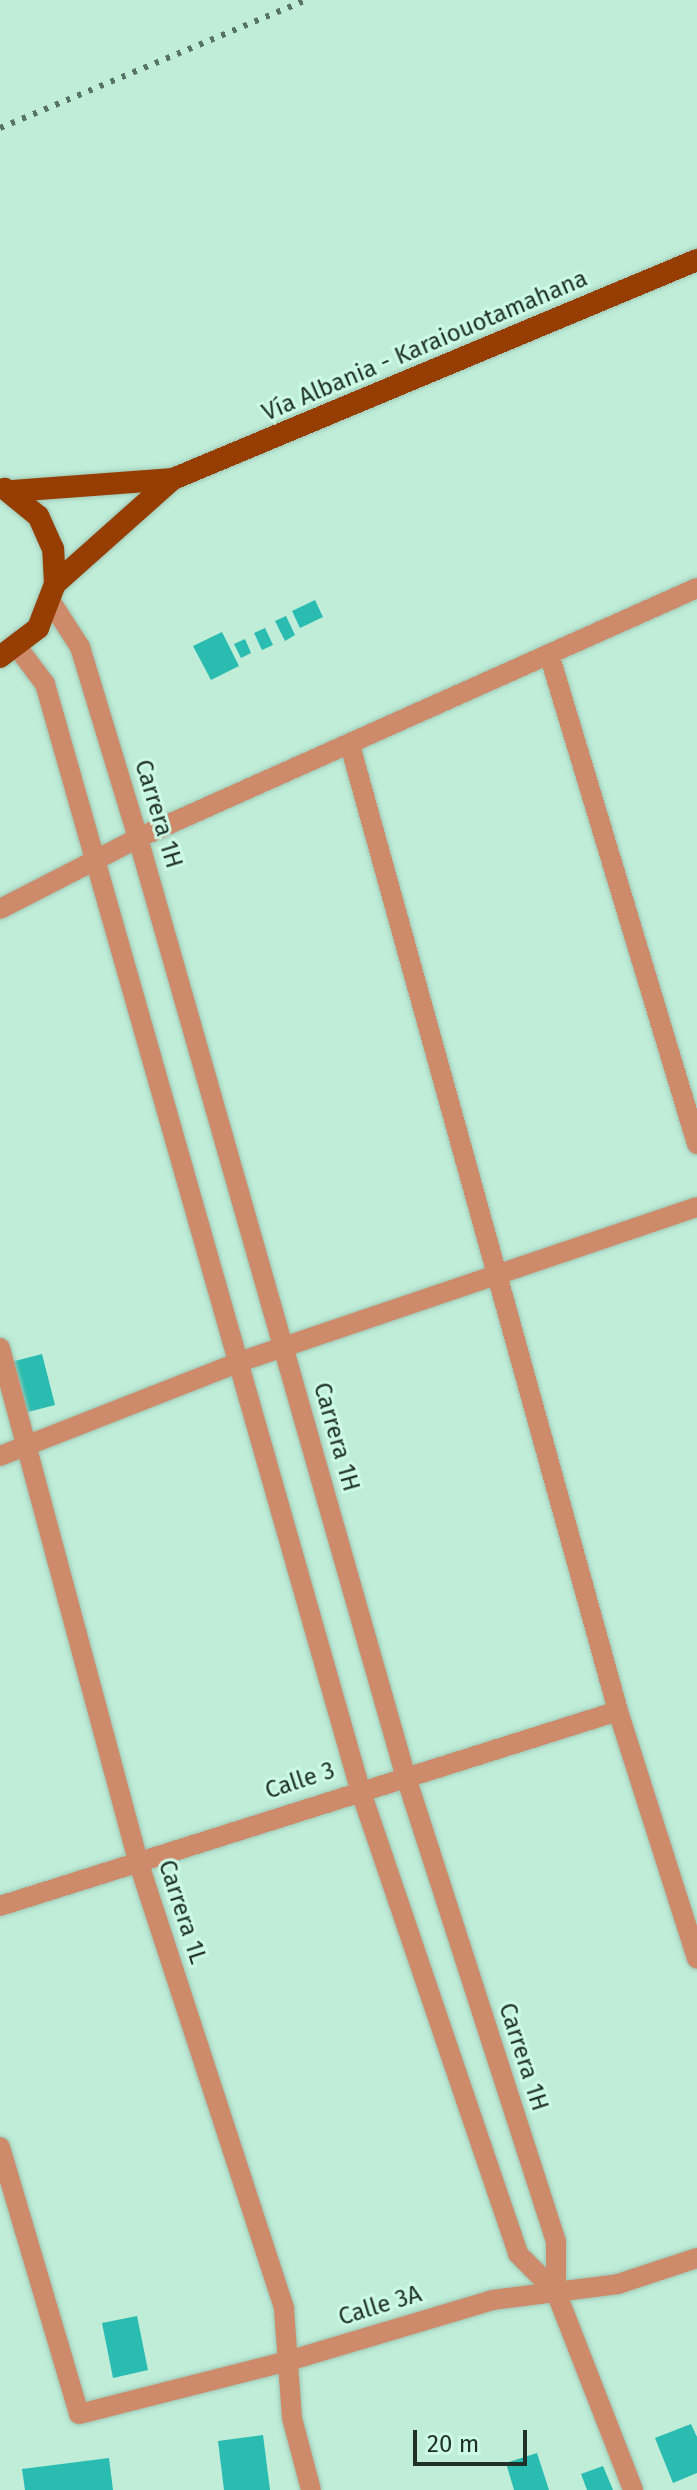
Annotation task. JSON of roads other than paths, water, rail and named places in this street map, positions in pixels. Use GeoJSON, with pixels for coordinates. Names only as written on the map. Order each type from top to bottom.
{"type":"FeatureCollection","features":[{"type":"Feature","properties":{"kind":"highway","name":"Vía Albania - Karaiouotamahana"},"geometry":{"type":"LineString","coordinates":[[6,489],[173,479],[697,260]]}},
{"type":"Feature","properties":{"kind":"highway","name":"Vía Albania - Karaiouotamahana"},"geometry":{"type":"LineString","coordinates":[[9,653],[38,628],[53,593],[173,479]]}},
{"type":"Feature","properties":{"kind":"highway"},"geometry":{"type":"LineString","coordinates":[[6,489],[38,516],[53,549],[53,593]]}},
{"type":"Feature","properties":{"kind":"street"},"geometry":{"type":"LineString","coordinates":[[0,909],[138,838],[697,588]]}},
{"type":"Feature","properties":{"kind":"street","name":"Carrera 1H"},"geometry":{"type":"LineString","coordinates":[[53,593],[80,647],[138,838],[405,1774],[556,2242],[556,2292],[633,2490]]}},
{"type":"Feature","properties":{"kind":"street","name":"Carrera 1H"},"geometry":{"type":"LineString","coordinates":[[9,653],[45,684],[92,861],[242,1361],[360,1789],[518,2254],[556,2292]]}},
{"type":"Feature","properties":{"kind":"street"},"geometry":{"type":"LineString","coordinates":[[549,654],[697,1144]]}},
{"type":"Feature","properties":{"kind":"street"},"geometry":{"type":"LineString","coordinates":[[350,745],[618,1711],[697,1959]]}},
{"type":"Feature","properties":{"kind":"street"},"geometry":{"type":"LineString","coordinates":[[0,1456],[242,1361],[496,1278],[697,1207]]}},
{"type":"Feature","properties":{"kind":"street","name":"Carrera 1L"},"geometry":{"type":"LineString","coordinates":[[0,1348],[24,1447],[138,1861],[284,2309],[292,2418],[311,2490]]}},
{"type":"Feature","properties":{"kind":"street","name":"Calle 3"},"geometry":{"type":"LineString","coordinates":[[0,1906],[405,1774],[618,1711]]}},
{"type":"Feature","properties":{"kind":"street","name":"Calle 3A"},"geometry":{"type":"LineString","coordinates":[[0,2147],[79,2414],[288,2361],[492,2300],[618,2284],[697,2258]]}},
{"type":"Feature","properties":{"kind":"railway"},"geometry":{"type":"LineString","coordinates":[[0,128],[306,0]]}}]}
